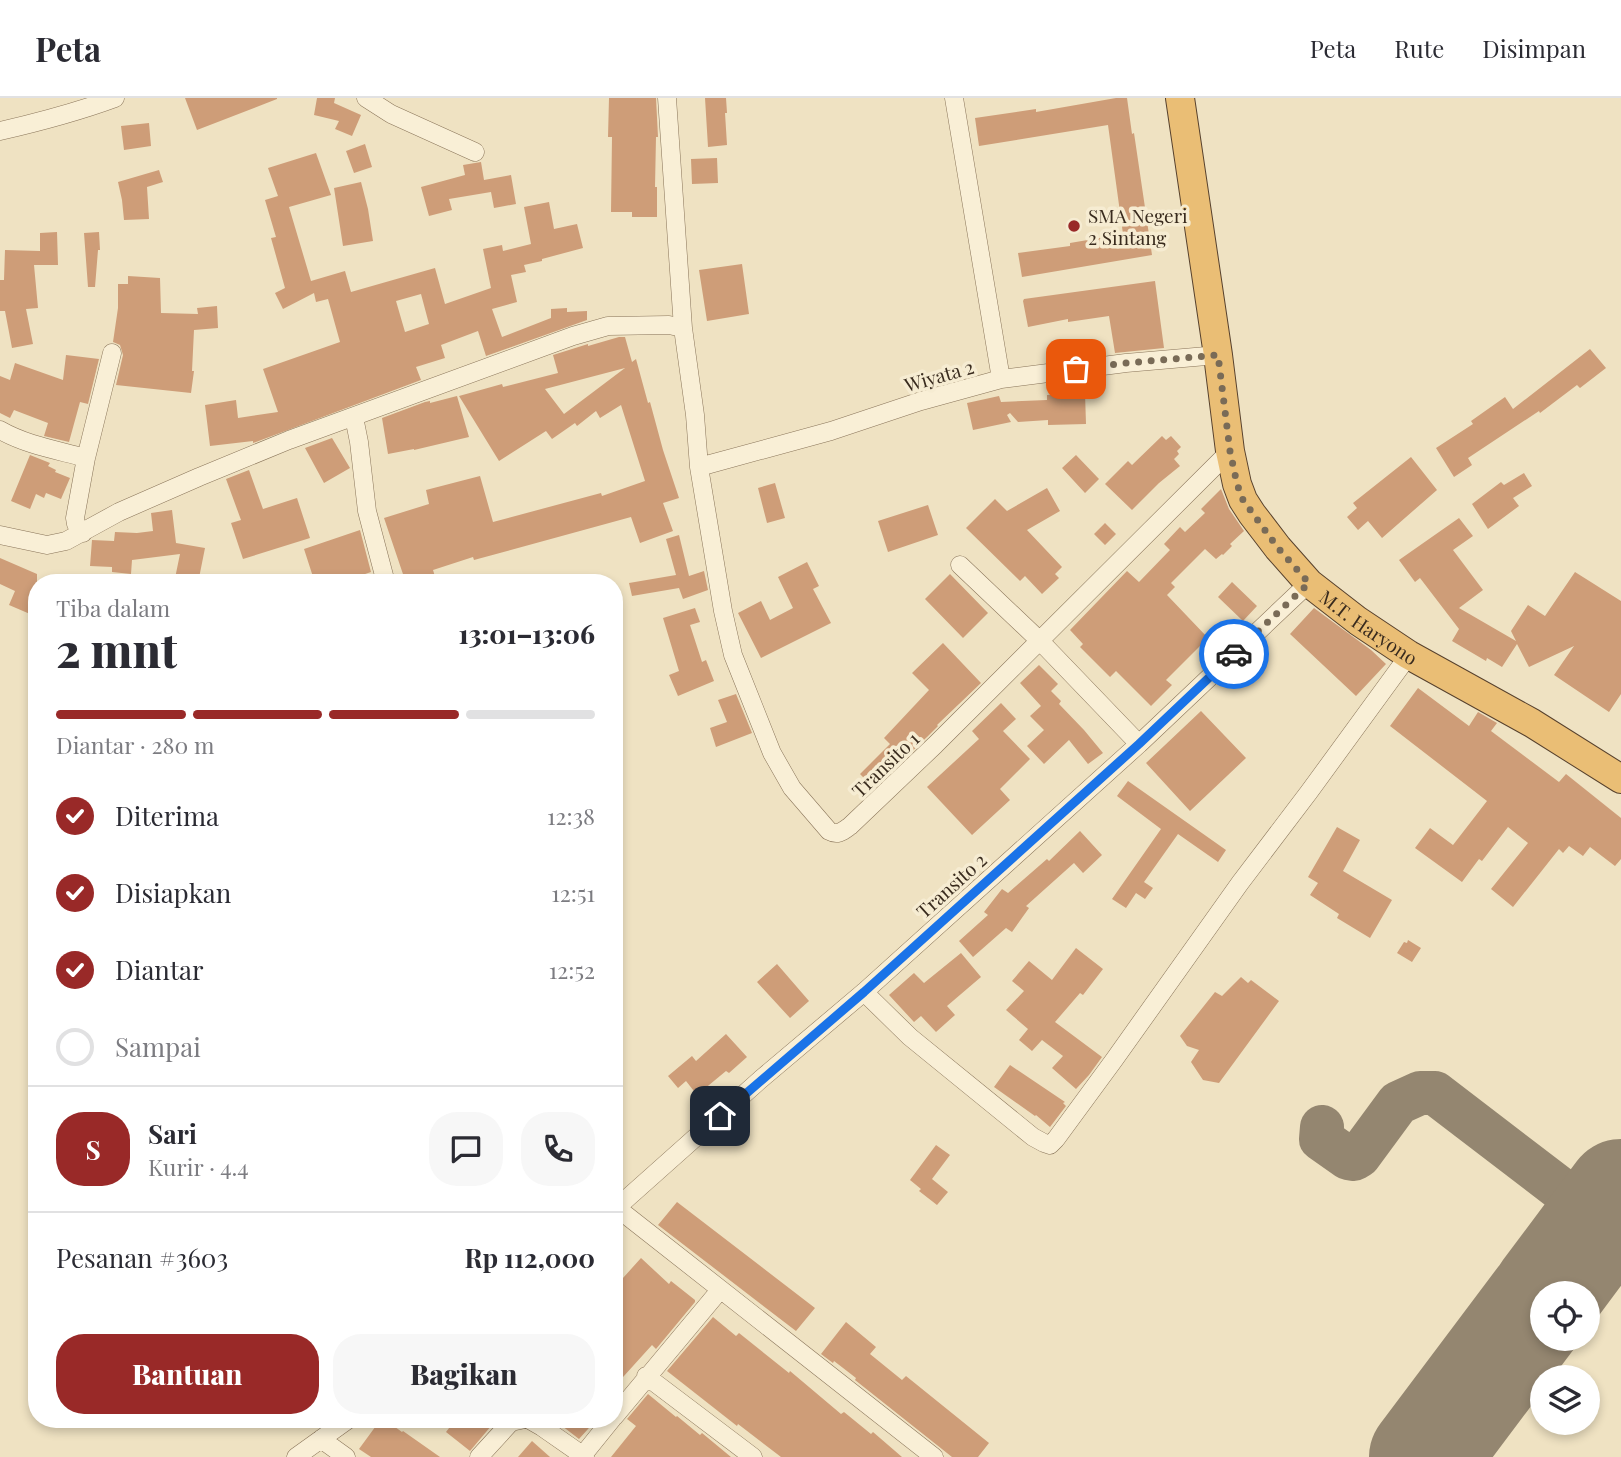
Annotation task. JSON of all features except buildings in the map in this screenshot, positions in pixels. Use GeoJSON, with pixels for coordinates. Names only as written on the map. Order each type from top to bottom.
{"type":"FeatureCollection","features":[{"type":"Feature","properties":{"kind":"highway","name":"M.T. Haryono"},"geometry":{"type":"LineString","coordinates":[[1180,98],[1230,451],[1243,500],[1278,548],[1309,583],[1358,621],[1409,655],[1532,723],[1621,779]]}},
{"type":"Feature","properties":{"kind":"street"},"geometry":{"type":"LineString","coordinates":[[0,131],[115,98]]}},
{"type":"Feature","properties":{"kind":"street"},"geometry":{"type":"LineString","coordinates":[[366,98],[391,114],[475,152]]}},
{"type":"Feature","properties":{"kind":"street"},"geometry":{"type":"LineString","coordinates":[[667,98],[683,328],[699,467]]}},
{"type":"Feature","properties":{"kind":"street"},"geometry":{"type":"LineString","coordinates":[[954,98],[1001,379]]}},
{"type":"Feature","properties":{"kind":"street"},"geometry":{"type":"LineString","coordinates":[[0,535],[47,545],[66,541],[120,512],[289,440],[595,329],[608,326],[669,325],[683,328]]}},
{"type":"Feature","properties":{"kind":"street"},"geometry":{"type":"LineString","coordinates":[[83,533],[75,518],[86,457],[112,353]]}},
{"type":"Feature","properties":{"kind":"street","name":"Wiyata 2"},"geometry":{"type":"LineString","coordinates":[[699,467],[831,431],[921,401],[1001,379],[1126,363],[1218,355]]}},
{"type":"Feature","properties":{"kind":"street"},"geometry":{"type":"LineString","coordinates":[[354,417],[367,511],[384,574]]}},
{"type":"Feature","properties":{"kind":"street"},"geometry":{"type":"LineString","coordinates":[[0,430],[39,446],[86,457]]}},
{"type":"Feature","properties":{"kind":"street","name":"Transito 1"},"geometry":{"type":"LineString","coordinates":[[699,467],[733,655],[772,753],[787,782],[834,834],[850,826],[935,745],[1230,451]]}},
{"type":"Feature","properties":{"kind":"street"},"geometry":{"type":"LineString","coordinates":[[960,565],[1040,641],[1139,744]]}},
{"type":"Feature","properties":{"kind":"street","name":"Transito 2"},"geometry":{"type":"LineString","coordinates":[[623,1202],[864,992],[1139,744],[1309,583]]}},
{"type":"Feature","properties":{"kind":"street"},"geometry":{"type":"LineString","coordinates":[[864,992],[910,1037],[944,1065],[1033,1137],[1050,1145],[1409,655]]}},
{"type":"Feature","properties":{"kind":"street"},"geometry":{"type":"LineString","coordinates":[[623,1215],[934,1457]]}},
{"type":"Feature","properties":{"kind":"street"},"geometry":{"type":"LineString","coordinates":[[623,1405],[720,1290]]}},
{"type":"Feature","properties":{"kind":"street"},"geometry":{"type":"LineString","coordinates":[[646,1376],[753,1457]]}},
{"type":"Feature","properties":{"kind":"street"},"geometry":{"type":"LineString","coordinates":[[296,1457],[336,1428]]}},
{"type":"Feature","properties":{"kind":"street"},"geometry":{"type":"LineString","coordinates":[[479,1457],[506,1428]]}},
{"type":"Feature","properties":{"kind":"street"},"geometry":{"type":"LineString","coordinates":[[543,1428],[584,1456],[605,1428]]}},
{"type":"Feature","properties":{"kind":"street"},"geometry":{"type":"LineString","coordinates":[[321,1439],[346,1457]]}},
{"type":"Feature","properties":{"kind":"taxiway"},"geometry":{"type":"LineString","coordinates":[[1322,1127],[1321,1139],[1348,1158],[1354,1159],[1398,1103],[1420,1093],[1435,1093],[1567,1194],[1580,1220],[1580,1249]]}},
{"type":"Feature","properties":{"kind":"taxiway"},"geometry":{"type":"LineString","coordinates":[[1567,1194],[1595,1198],[1621,1190]]}},
{"type":"Feature","properties":{"kind":"runway"},"geometry":{"type":"LineString","coordinates":[[1556,1281],[1621,1194]]}},
{"type":"Feature","properties":{"kind":"runway"},"geometry":{"type":"LineString","coordinates":[[1424,1457],[1530,1316]]}},
{"type":"Feature","properties":{"kind":"way so far"},"geometry":{"type":"LineString","coordinates":[[1076,369],[1218,355],[1230,451],[1243,500],[1278,548],[1309,583],[1234,654]]}},
{"type":"Feature","properties":{"kind":"place","name":"SMA Negeri 2 Sintang"},"geometry":{"type":"Point","coordinates":[1074,226]}},
{"type":"Feature","properties":{"kind":"route"},"geometry":{"type":"LineString","coordinates":[[720,1116],[864,992],[1139,744],[1234,654]]}}]}
